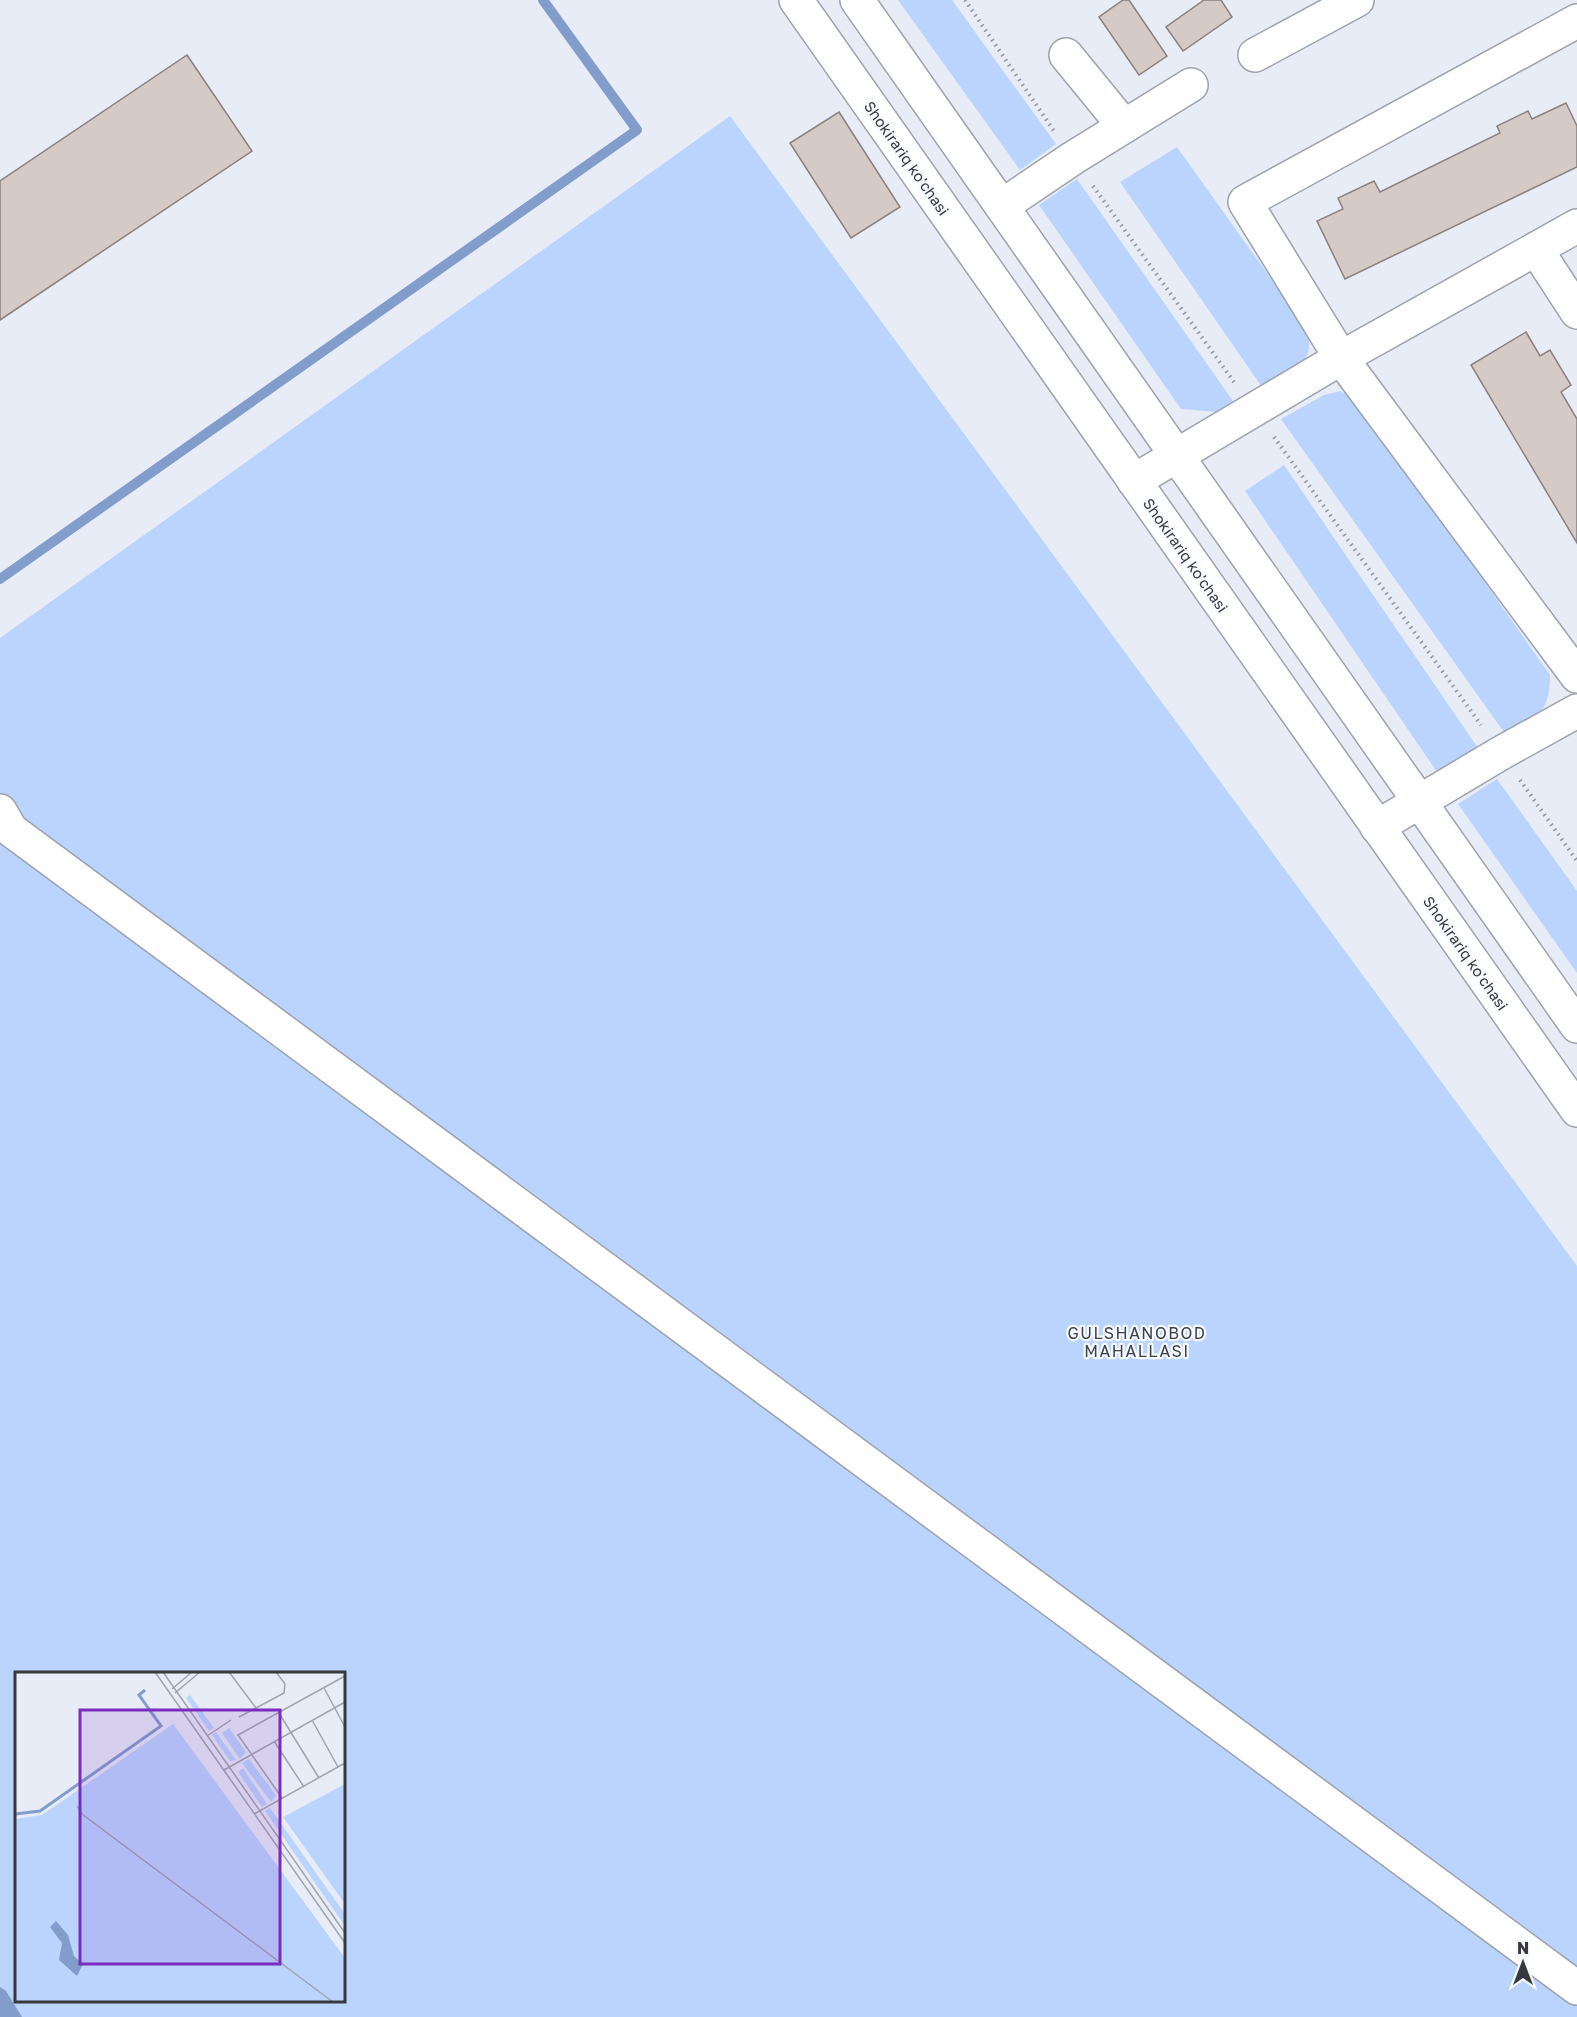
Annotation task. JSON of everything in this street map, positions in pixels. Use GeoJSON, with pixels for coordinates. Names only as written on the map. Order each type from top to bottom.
{"type":"FeatureCollection","features":[{"type":"Feature","properties":{"kind":"main road","name":"Shokirariq ko'chasi"},"geometry":{"type":"LineString","coordinates":[[796,0],[1577,1110]]}},
{"type":"Feature","properties":{"kind":"main road"},"geometry":{"type":"LineString","coordinates":[[857,0],[1577,1026]]}},
{"type":"Feature","properties":{"kind":"main road"},"geometry":{"type":"LineString","coordinates":[[1255,55],[1357,0]]}},
{"type":"Feature","properties":{"kind":"main road"},"geometry":{"type":"LineString","coordinates":[[1575,25],[1245,202],[1341,358],[1577,676]]}},
{"type":"Feature","properties":{"kind":"main road"},"geometry":{"type":"LineString","coordinates":[[1066,55],[1124,126]]}},
{"type":"Feature","properties":{"kind":"main road"},"geometry":{"type":"LineString","coordinates":[[1002,206],[1073,158],[1191,85]]}},
{"type":"Feature","properties":{"kind":"main road"},"geometry":{"type":"LineString","coordinates":[[1134,482],[1341,358],[1577,226]]}},
{"type":"Feature","properties":{"kind":"main road"},"geometry":{"type":"LineString","coordinates":[[1536,249],[1577,312]]}},
{"type":"Feature","properties":{"kind":"main road"},"geometry":{"type":"LineString","coordinates":[[1377,827],[1577,711]]}},
{"type":"Feature","properties":{"kind":"main road"},"geometry":{"type":"LineString","coordinates":[[5,820],[1577,1988]]}},
{"type":"Feature","properties":{"kind":"shaded area"},"geometry":{"type":"Polygon","coordinates":[[[898,0],[952,0],[1056,144],[1020,170],[898,0]]]}},
{"type":"Feature","properties":{"kind":"shaded area"},"geometry":{"type":"Polygon","coordinates":[[[730,116],[1577,1266],[1577,2017],[0,2017],[0,638],[730,116]]]}},
{"type":"Feature","properties":{"kind":"shaded area"},"geometry":{"type":"Polygon","coordinates":[[[1177,147],[1304,325],[1309,338],[1309,349],[1300,364],[1262,387],[1120,182],[1177,147]]]}},
{"type":"Feature","properties":{"kind":"shaded area"},"geometry":{"type":"Polygon","coordinates":[[[1077,179],[1233,401],[1216,412],[1181,409],[1039,205],[1077,179]]]}},
{"type":"Feature","properties":{"kind":"shaded area"},"geometry":{"type":"Polygon","coordinates":[[[1340,391],[1356,399],[1550,675],[1544,707],[1533,718],[1506,735],[1281,419],[1324,395],[1340,391]]]}},
{"type":"Feature","properties":{"kind":"shaded area"},"geometry":{"type":"Polygon","coordinates":[[[1284,465],[1478,748],[1437,772],[1245,491],[1284,465]]]}},
{"type":"Feature","properties":{"kind":"shaded area"},"geometry":{"type":"Polygon","coordinates":[[[1497,779],[1577,891],[1577,973],[1458,804],[1497,779]]]}},
{"type":"Feature","properties":{"kind":"shaded area"},"geometry":{"type":"Polygon","coordinates":[[[0,1987],[6,1991],[22,2017],[0,2017],[0,1987]]]}},
{"type":"Feature","properties":{"kind":"building"},"geometry":{"type":"Polygon","coordinates":[[[1123,0],[1129,0],[1167,56],[1139,75],[1099,17],[1123,0]]]}},
{"type":"Feature","properties":{"kind":"building"},"geometry":{"type":"Polygon","coordinates":[[[1204,0],[1221,0],[1232,17],[1183,51],[1166,27],[1204,0]]]}},
{"type":"Feature","properties":{"kind":"building"},"geometry":{"type":"Polygon","coordinates":[[[187,55],[252,151],[0,320],[0,181],[187,55]]]}},
{"type":"Feature","properties":{"kind":"building"},"geometry":{"type":"Polygon","coordinates":[[[1566,103],[1577,126],[1577,167],[1345,279],[1317,221],[1343,209],[1338,198],[1374,181],[1380,192],[1500,133],[1497,126],[1528,111],[1532,119],[1566,103]]]}},
{"type":"Feature","properties":{"kind":"building"},"geometry":{"type":"Polygon","coordinates":[[[839,112],[900,207],[851,238],[790,143],[839,112]]]}},
{"type":"Feature","properties":{"kind":"building"},"geometry":{"type":"Polygon","coordinates":[[[1526,332],[1540,356],[1550,350],[1571,385],[1561,392],[1577,419],[1577,543],[1471,365],[1526,332]]]}},
{"type":"Feature","properties":{"kind":"waterway"},"geometry":{"type":"LineString","coordinates":[[0,579],[637,130],[543,0]]}},
{"type":"Feature","properties":{"kind":"district","name":"GULSHANOBOD MAHALLASI"},"geometry":{"type":"Point","coordinates":[1137,1342]}}]}
